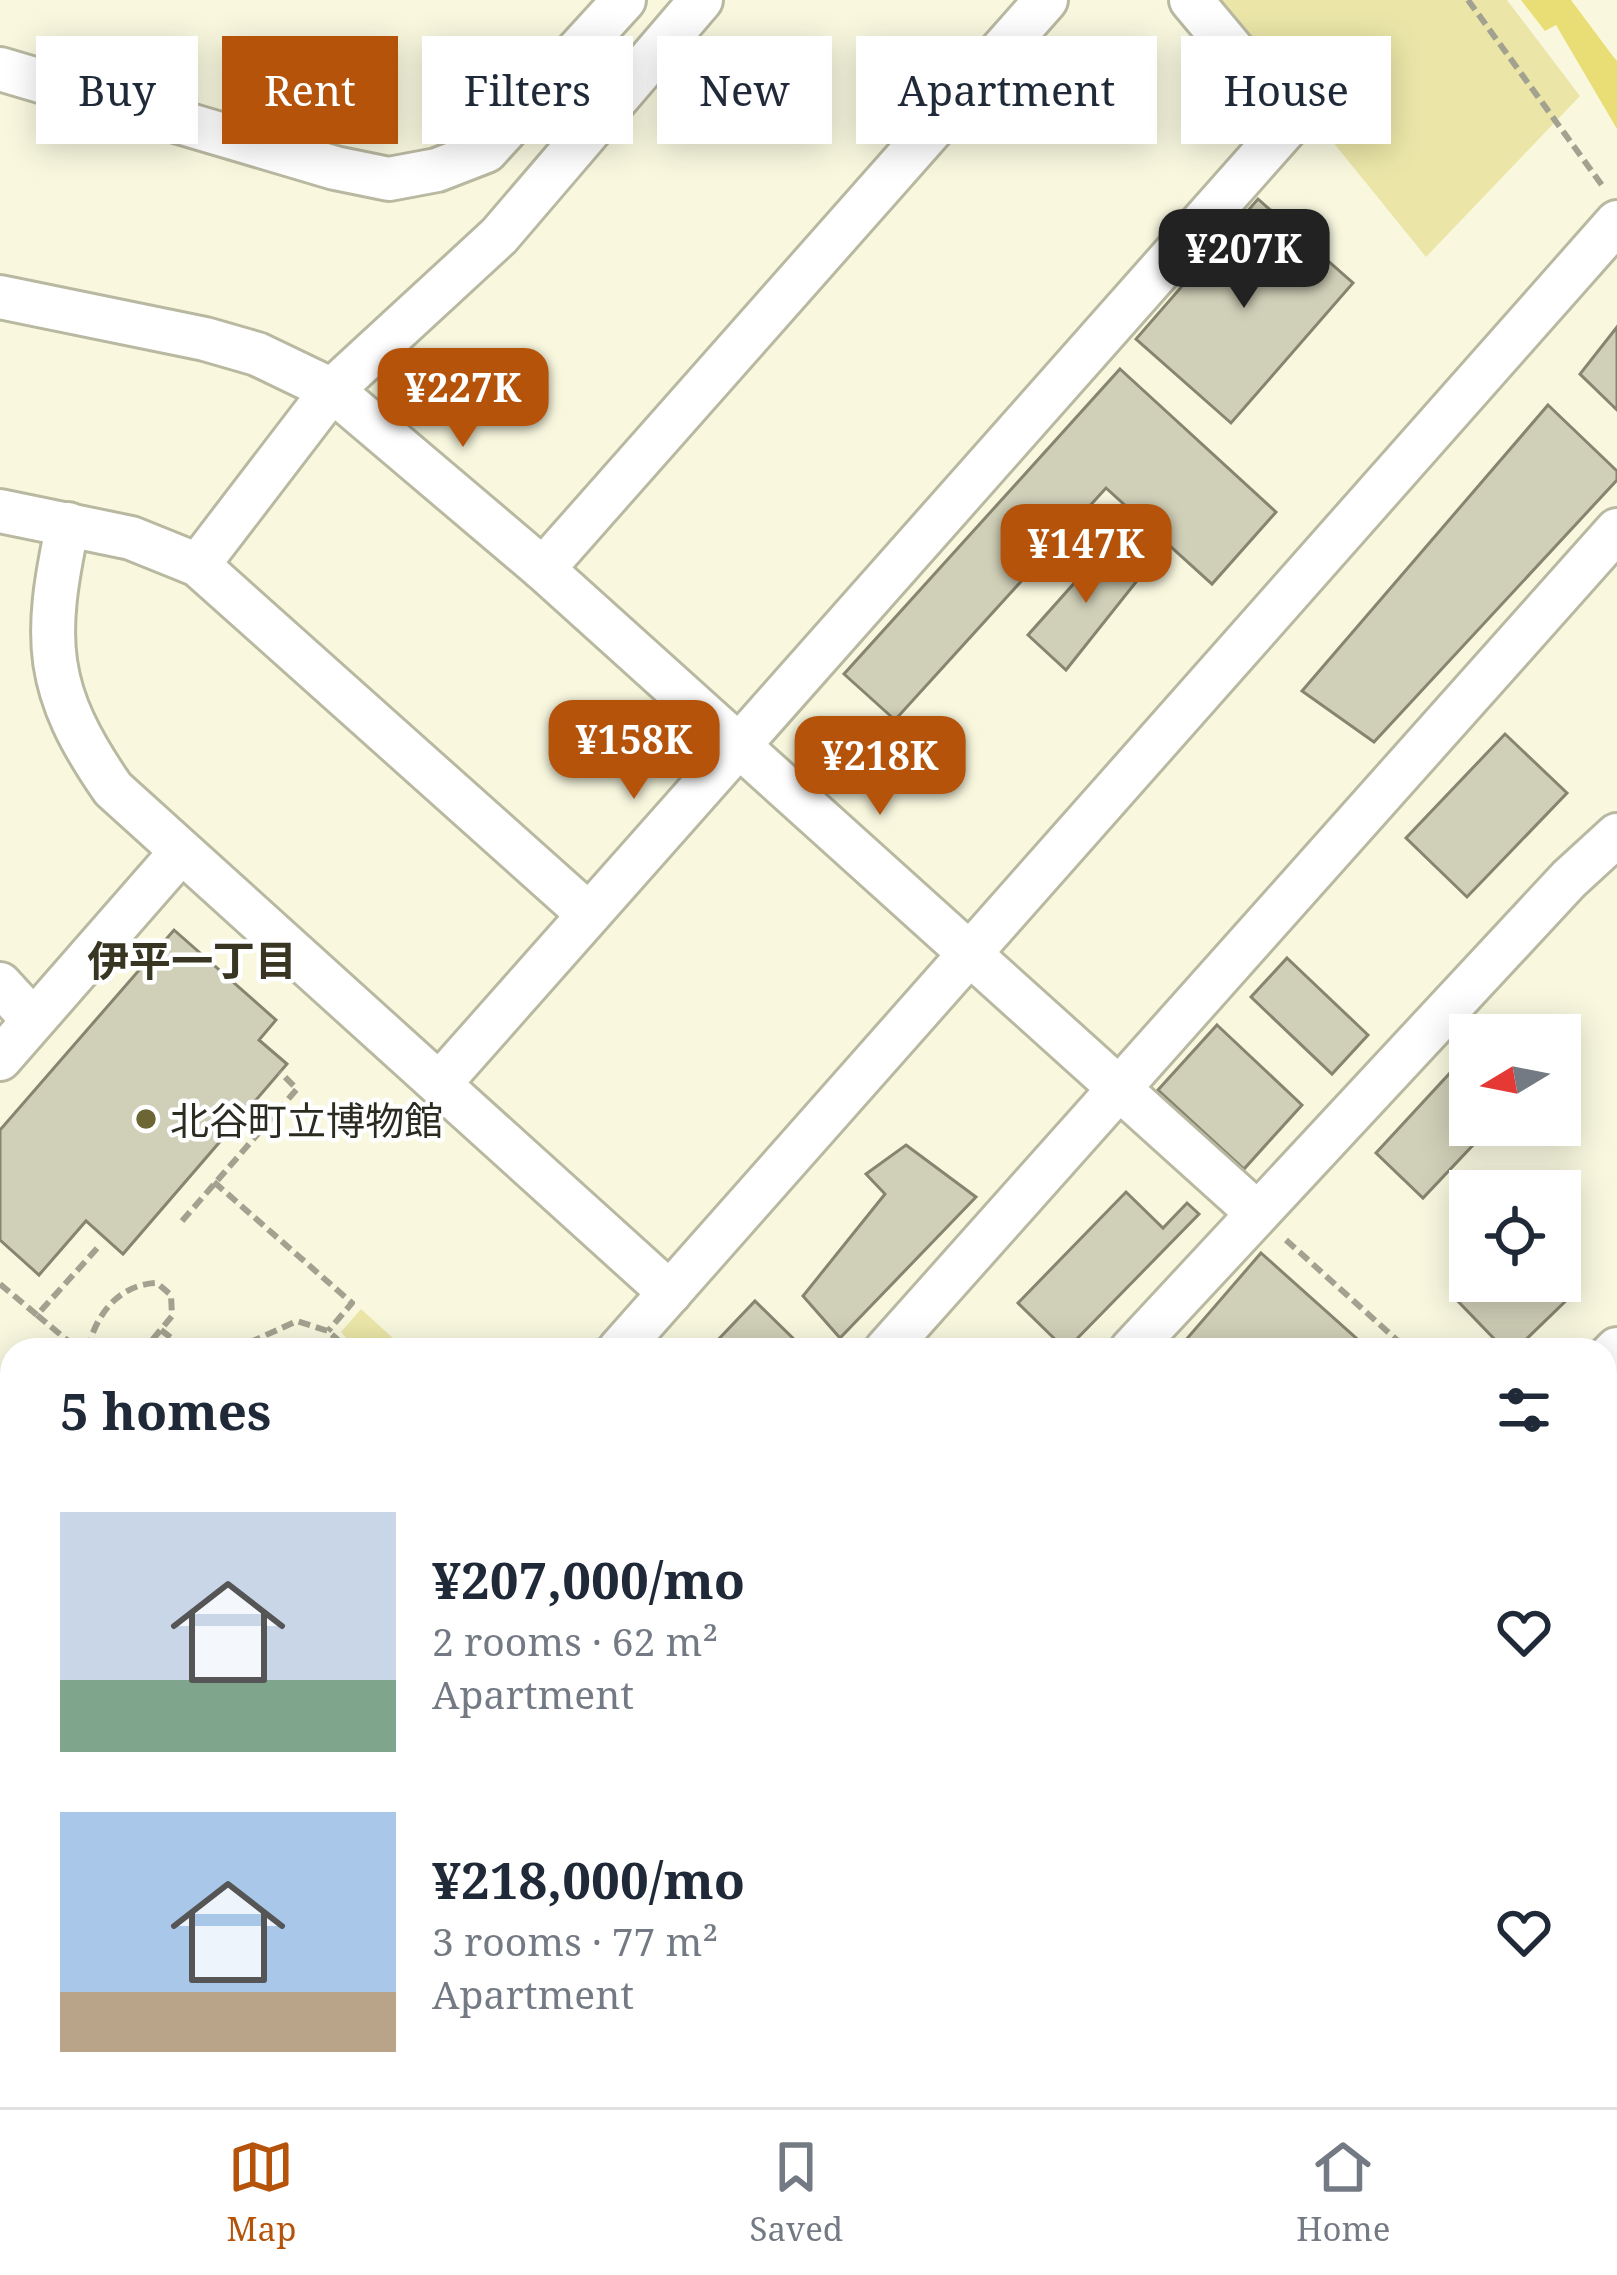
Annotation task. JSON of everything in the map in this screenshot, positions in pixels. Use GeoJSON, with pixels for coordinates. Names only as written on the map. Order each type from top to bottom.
{"type":"FeatureCollection","features":[{"type":"Feature","properties":{"kind":"street"},"geometry":{"type":"LineString","coordinates":[[0,69],[335,169],[389,179],[437,170],[486,151],[624,0]]}},
{"type":"Feature","properties":{"kind":"street"},"geometry":{"type":"LineString","coordinates":[[198,566],[332,390],[499,236],[701,0]]}},
{"type":"Feature","properties":{"kind":"street"},"geometry":{"type":"LineString","coordinates":[[543,569],[1046,0]]}},
{"type":"Feature","properties":{"kind":"street"},"geometry":{"type":"LineString","coordinates":[[440,1083],[586,912],[1292,121],[1191,0]]}},
{"type":"Feature","properties":{"kind":"street"},"geometry":{"type":"LineString","coordinates":[[630,1338],[1617,222]]}},
{"type":"Feature","properties":{"kind":"street"},"geometry":{"type":"LineString","coordinates":[[0,297],[206,339],[257,355],[332,390],[543,569],[1255,1211]]}},
{"type":"Feature","properties":{"kind":"street"},"geometry":{"type":"LineString","coordinates":[[0,511],[131,538],[198,566],[586,912]]}},
{"type":"Feature","properties":{"kind":"street"},"geometry":{"type":"LineString","coordinates":[[68,524],[52,599],[60,695],[75,734],[112,789],[670,1293]]}},
{"type":"Feature","properties":{"kind":"street"},"geometry":{"type":"LineString","coordinates":[[897,1338],[1617,530]]}},
{"type":"Feature","properties":{"kind":"street"},"geometry":{"type":"LineString","coordinates":[[1142,1338],[1255,1211],[1569,879],[1617,835]]}},
{"type":"Feature","properties":{"kind":"street"},"geometry":{"type":"LineString","coordinates":[[0,1059],[180,853]]}},
{"type":"Feature","properties":{"kind":"street"},"geometry":{"type":"LineString","coordinates":[[0,984],[33,1020]]}},
{"type":"Feature","properties":{"kind":"path"},"geometry":{"type":"LineString","coordinates":[[1468,0],[1617,205]]}},
{"type":"Feature","properties":{"kind":"path"},"geometry":{"type":"LineString","coordinates":[[182,1221],[297,1089],[280,1072]]}},
{"type":"Feature","properties":{"kind":"path"},"geometry":{"type":"LineString","coordinates":[[214,1182],[352,1303],[328,1331]]}},
{"type":"Feature","properties":{"kind":"path"},"geometry":{"type":"LineString","coordinates":[[1255,1211],[1395,1338]]}},
{"type":"Feature","properties":{"kind":"path"},"geometry":{"type":"LineString","coordinates":[[38,1315],[101,1244]]}},
{"type":"Feature","properties":{"kind":"path"},"geometry":{"type":"LineString","coordinates":[[91,1338],[97,1318],[139,1283],[157,1283],[171,1295],[172,1316],[154,1338]]}},
{"type":"Feature","properties":{"kind":"path"},"geometry":{"type":"LineString","coordinates":[[0,1284],[65,1338]]}},
{"type":"Feature","properties":{"kind":"path"},"geometry":{"type":"LineString","coordinates":[[259,1338],[296,1321],[336,1338]]}},
{"type":"Feature","properties":{"kind":"path"},"geometry":{"type":"LineString","coordinates":[[161,1330],[171,1338]]}},
{"type":"Feature","properties":{"kind":"shaded area"},"geometry":{"type":"Polygon","coordinates":[[[1218,0],[1507,0],[1580,96],[1426,257],[1335,144],[1391,144],[1391,36],[1247,36],[1218,0]]]}},
{"type":"Feature","properties":{"kind":"shaded area"},"geometry":{"type":"Polygon","coordinates":[[[1521,0],[1571,0],[1617,61],[1617,129],[1556,25],[1545,31],[1521,0]]]}},
{"type":"Feature","properties":{"kind":"shaded area"},"geometry":{"type":"Polygon","coordinates":[[[361,1309],[393,1338],[346,1338],[341,1332],[361,1309]]]}},
{"type":"Feature","properties":{"kind":"building"},"geometry":{"type":"Polygon","coordinates":[[[1258,199],[1353,283],[1231,423],[1136,339],[1258,199]]]}},
{"type":"Feature","properties":{"kind":"building"},"geometry":{"type":"Polygon","coordinates":[[[1617,327],[1617,410],[1580,374],[1617,327]]]}},
{"type":"Feature","properties":{"kind":"building"},"geometry":{"type":"Polygon","coordinates":[[[1120,369],[1276,512],[1212,584],[1106,488],[895,720],[844,674],[1120,369]]]}},
{"type":"Feature","properties":{"kind":"building"},"geometry":{"type":"Polygon","coordinates":[[[1548,405],[1617,471],[1617,480],[1374,742],[1302,691],[1548,405]]]}},
{"type":"Feature","properties":{"kind":"building"},"geometry":{"type":"Polygon","coordinates":[[[1111,542],[1144,572],[1066,670],[1028,635],[1111,542]]]}},
{"type":"Feature","properties":{"kind":"building"},"geometry":{"type":"Polygon","coordinates":[[[1505,734],[1567,793],[1467,897],[1406,838],[1505,734]]]}},
{"type":"Feature","properties":{"kind":"building"},"geometry":{"type":"Polygon","coordinates":[[[174,930],[276,1020],[259,1040],[287,1064],[123,1254],[86,1221],[39,1275],[0,1240],[0,1130],[174,930]]]}},
{"type":"Feature","properties":{"kind":"building"},"geometry":{"type":"Polygon","coordinates":[[[1287,958],[1368,1035],[1332,1074],[1251,997],[1287,958]]]}},
{"type":"Feature","properties":{"kind":"building"},"geometry":{"type":"Polygon","coordinates":[[[1217,1025],[1302,1105],[1244,1169],[1158,1090],[1217,1025]]]}},
{"type":"Feature","properties":{"kind":"building"},"geometry":{"type":"Polygon","coordinates":[[[1449,1074],[1449,1146],[1472,1146],[1423,1198],[1376,1153],[1449,1074]]]}},
{"type":"Feature","properties":{"kind":"building"},"geometry":{"type":"Polygon","coordinates":[[[906,1145],[976,1197],[840,1338],[803,1296],[885,1194],[866,1174],[906,1145]]]}},
{"type":"Feature","properties":{"kind":"building"},"geometry":{"type":"Polygon","coordinates":[[[1126,1192],[1163,1228],[1187,1203],[1199,1214],[1078,1338],[1054,1338],[1018,1303],[1126,1192]]]}},
{"type":"Feature","properties":{"kind":"building"},"geometry":{"type":"Polygon","coordinates":[[[1261,1253],[1356,1338],[1187,1338],[1261,1253]]]}},
{"type":"Feature","properties":{"kind":"building"},"geometry":{"type":"Polygon","coordinates":[[[755,1301],[793,1338],[720,1338],[755,1301]]]}},
{"type":"Feature","properties":{"kind":"building"},"geometry":{"type":"Polygon","coordinates":[[[1459,1302],[1565,1302],[1527,1338],[1493,1338],[1459,1302]]]}},
{"type":"Feature","properties":{"kind":"place","name":"北谷町立博物館"},"geometry":{"type":"Point","coordinates":[146,1119]}},
{"type":"Feature","properties":{"kind":"district","name":"伊平一丁目"},"geometry":{"type":"Point","coordinates":[192,959]}}]}
